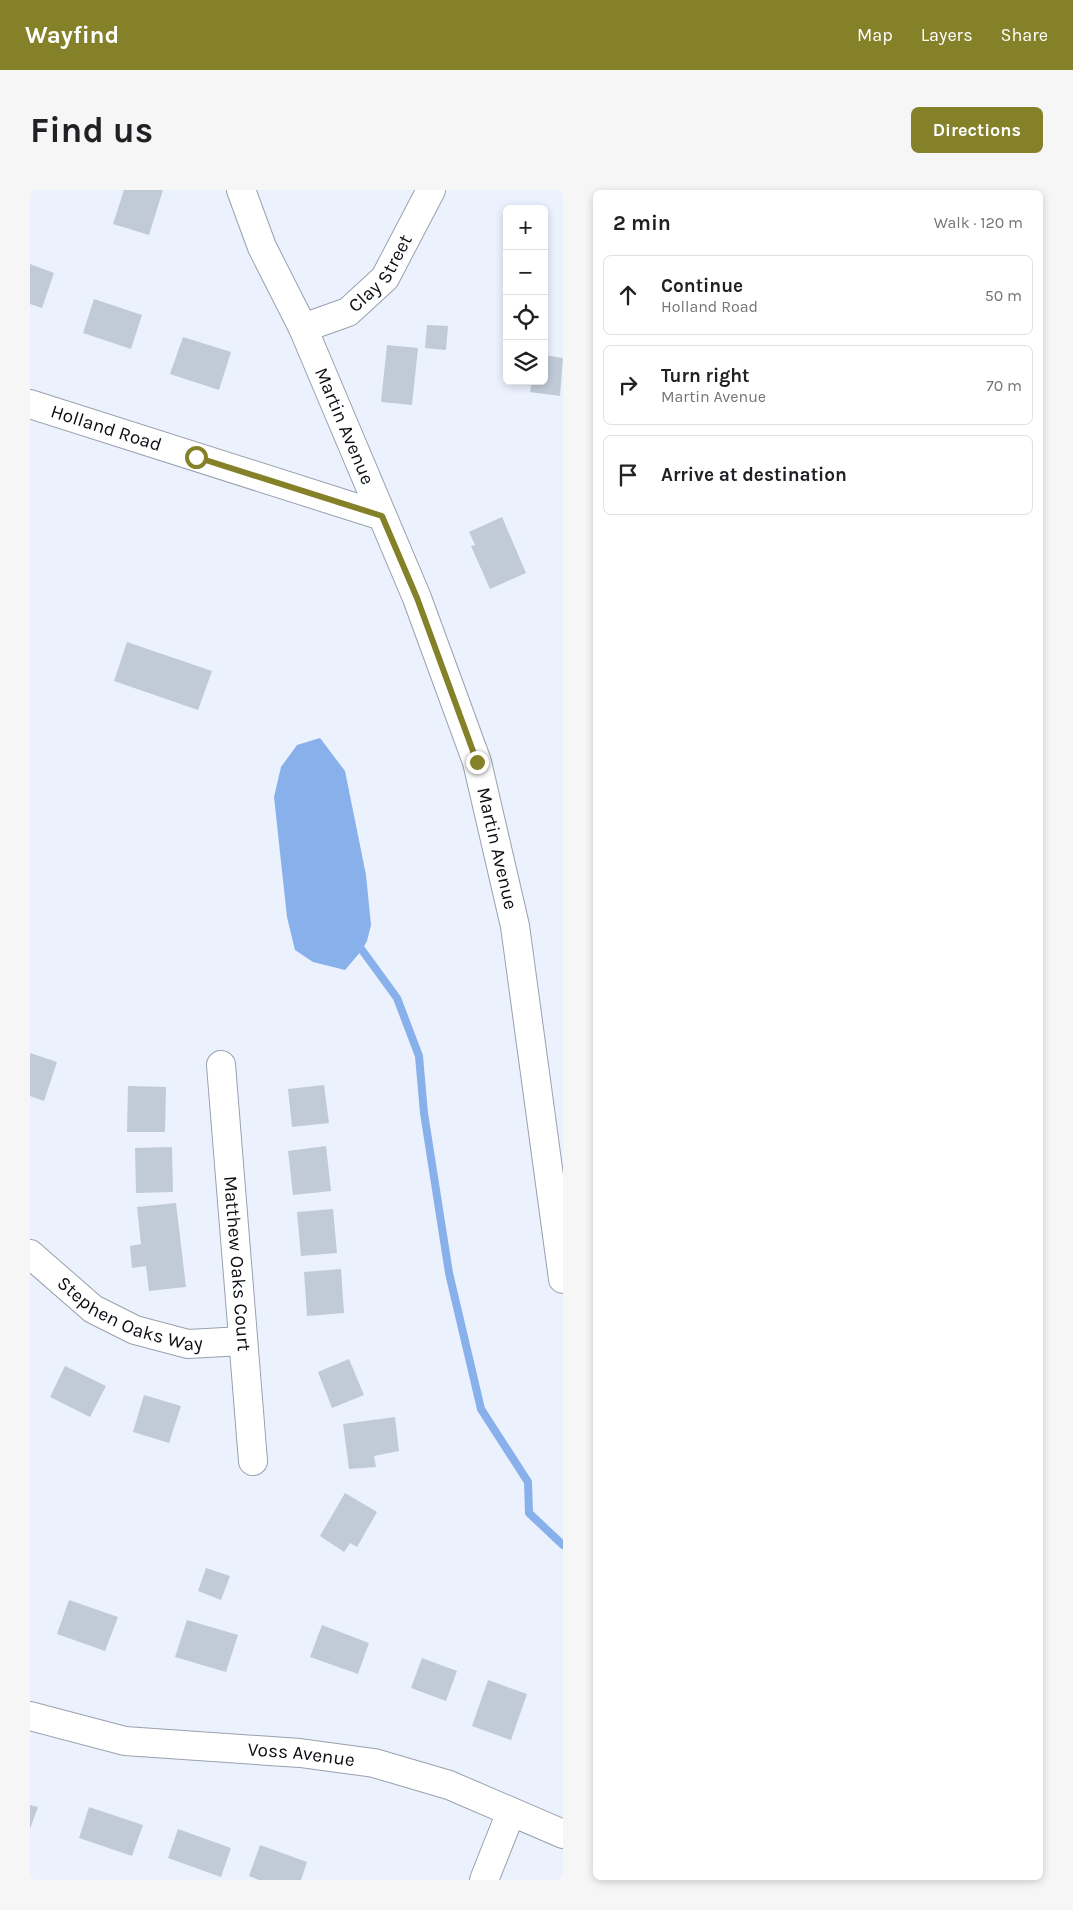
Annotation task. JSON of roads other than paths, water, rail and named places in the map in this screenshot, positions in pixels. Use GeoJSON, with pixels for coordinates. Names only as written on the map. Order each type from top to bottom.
{"type":"FeatureCollection","features":[{"type":"Feature","properties":{"kind":"street","name":"Martin Avenue"},"geometry":{"type":"LineString","coordinates":[[241,190],[262,247],[303,328],[417,598],[477,762],[515,926],[563,1279]]}},
{"type":"Feature","properties":{"kind":"street","name":"Clay Street"},"geometry":{"type":"LineString","coordinates":[[303,328],[348,312],[384,278],[431,190]]}},
{"type":"Feature","properties":{"kind":"street","name":"Holland Road"},"geometry":{"type":"LineString","coordinates":[[30,404],[382,516]]}},
{"type":"Feature","properties":{"kind":"street","name":"Matthew Oaks Court"},"geometry":{"type":"LineString","coordinates":[[221,1065],[253,1461]]}},
{"type":"Feature","properties":{"kind":"street","name":"Stephen Oaks Way"},"geometry":{"type":"LineString","coordinates":[[30,1254],[93,1309],[136,1330],[188,1344],[243,1341]]}},
{"type":"Feature","properties":{"kind":"street","name":"Voss Avenue"},"geometry":{"type":"LineString","coordinates":[[30,1716],[125,1741],[300,1754],[374,1763],[449,1785],[563,1834]]}},
{"type":"Feature","properties":{"kind":"street"},"geometry":{"type":"LineString","coordinates":[[484,1880],[511,1812]]}},
{"type":"Feature","properties":{"kind":"water"},"geometry":{"type":"Polygon","coordinates":[[[320,738],[345,771],[366,875],[371,925],[367,941],[362,950],[345,970],[313,962],[295,950],[287,917],[274,797],[281,767],[297,745],[320,738]]]}},
{"type":"Feature","properties":{"kind":"waterway"},"geometry":{"type":"LineString","coordinates":[[362,950],[397,998],[419,1056],[424,1113],[449,1273],[481,1409],[528,1482],[529,1513],[563,1545]]}}]}
